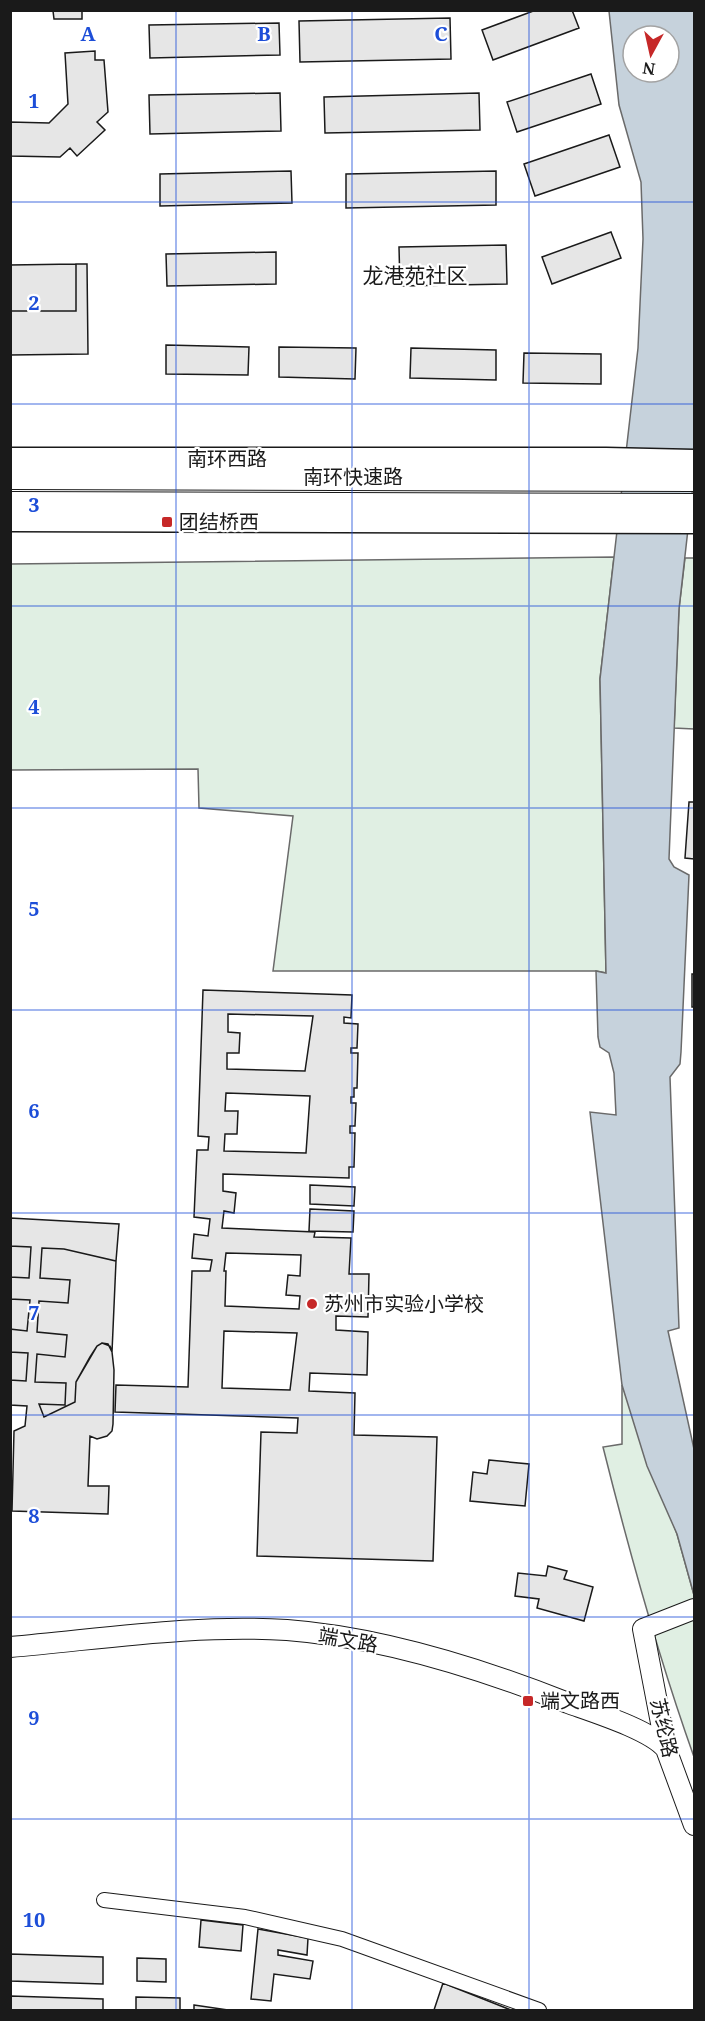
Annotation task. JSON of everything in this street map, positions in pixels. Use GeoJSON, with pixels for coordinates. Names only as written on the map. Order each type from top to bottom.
{"type":"FeatureCollection","features":[{"type":"Feature","properties":{"kind":"highway","name":"南环快速路"},"geometry":{"type":"LineString","coordinates":[[10,476],[694,478]]}},
{"type":"Feature","properties":{"kind":"highway","name":"南环快速路"},"geometry":{"type":"LineString","coordinates":[[10,505],[694,507]]}},
{"type":"Feature","properties":{"kind":"main road","name":"南环西路"},"geometry":{"type":"LineString","coordinates":[[10,459],[694,461]]}},
{"type":"Feature","properties":{"kind":"main road"},"geometry":{"type":"LineString","coordinates":[[10,520],[694,522]]}},
{"type":"Feature","properties":{"kind":"street","name":"苏纶路"},"geometry":{"type":"LineString","coordinates":[[686,1613],[643,1629],[666,1749],[694,1825]]}},
{"type":"Feature","properties":{"kind":"street","name":"端文路"},"geometry":{"type":"LineString","coordinates":[[10,1647],[198,1629],[288,1630],[356,1639],[460,1666],[555,1697],[630,1727],[661,1742],[666,1749]]}},
{"type":"Feature","properties":{"kind":"street"},"geometry":{"type":"LineString","coordinates":[[104,1900],[245,1917],[342,1940],[539,2010]]}},
{"type":"Feature","properties":{"kind":"green space"},"geometry":{"type":"Polygon","coordinates":[[[614,557],[600,679],[606,973],[596,971],[273,971],[293,816],[199,808],[198,769],[11,770],[10,564],[614,557]]]}},
{"type":"Feature","properties":{"kind":"green space"},"geometry":{"type":"Polygon","coordinates":[[[685,558],[694,558],[694,729],[674,728],[679,609],[685,558]]]}},
{"type":"Feature","properties":{"kind":"green space"},"geometry":{"type":"Polygon","coordinates":[[[622,1385],[677,1534],[694,1595],[694,1757],[645,1603],[603,1447],[622,1444],[622,1385]]]}},
{"type":"Feature","properties":{"kind":"shaded area"},"geometry":{"type":"Polygon","coordinates":[[[609,11],[694,11],[694,476],[679,609],[669,859],[674,867],[689,875],[680,1064],[670,1077],[679,1328],[668,1331],[694,1449],[694,1595],[677,1534],[647,1466],[622,1385],[590,1112],[616,1115],[614,1073],[609,1053],[600,1047],[598,1037],[596,971],[606,973],[600,679],[638,348],[643,239],[641,182],[619,105],[609,11]]]}},
{"type":"Feature","properties":{"kind":"building"},"geometry":{"type":"Polygon","coordinates":[[[12,10],[108,10],[82,11],[82,19],[54,19],[53,11],[12,10]]]}},
{"type":"Feature","properties":{"kind":"building"},"geometry":{"type":"Polygon","coordinates":[[[536,10],[572,10],[579,28],[493,60],[482,30],[536,10]]]}},
{"type":"Feature","properties":{"kind":"building"},"geometry":{"type":"Polygon","coordinates":[[[450,18],[451,59],[300,62],[299,21],[450,18]]]}},
{"type":"Feature","properties":{"kind":"building"},"geometry":{"type":"Polygon","coordinates":[[[279,23],[280,55],[150,58],[149,25],[279,23]]]}},
{"type":"Feature","properties":{"kind":"building"},"geometry":{"type":"Polygon","coordinates":[[[95,51],[95,60],[104,60],[108,112],[97,122],[105,130],[77,156],[70,148],[60,157],[10,156],[10,122],[49,123],[68,104],[65,53],[95,51]]]}},
{"type":"Feature","properties":{"kind":"building"},"geometry":{"type":"Polygon","coordinates":[[[591,74],[601,104],[517,132],[507,102],[591,74]]]}},
{"type":"Feature","properties":{"kind":"building"},"geometry":{"type":"Polygon","coordinates":[[[280,93],[281,131],[150,134],[149,95],[280,93]]]}},
{"type":"Feature","properties":{"kind":"building"},"geometry":{"type":"Polygon","coordinates":[[[479,93],[480,130],[325,133],[324,97],[479,93]]]}},
{"type":"Feature","properties":{"kind":"building"},"geometry":{"type":"Polygon","coordinates":[[[609,135],[620,167],[535,196],[524,164],[609,135]]]}},
{"type":"Feature","properties":{"kind":"building"},"geometry":{"type":"Polygon","coordinates":[[[291,171],[292,203],[160,206],[160,174],[291,171]]]}},
{"type":"Feature","properties":{"kind":"building"},"geometry":{"type":"Polygon","coordinates":[[[496,171],[496,205],[346,208],[346,174],[496,171]]]}},
{"type":"Feature","properties":{"kind":"building"},"geometry":{"type":"Polygon","coordinates":[[[611,232],[621,258],[552,284],[542,257],[611,232]]]}},
{"type":"Feature","properties":{"kind":"building"},"geometry":{"type":"Polygon","coordinates":[[[506,245],[507,284],[400,286],[399,247],[506,245]]]}},
{"type":"Feature","properties":{"kind":"building"},"geometry":{"type":"Polygon","coordinates":[[[276,252],[276,284],[167,286],[166,254],[276,252]]]}},
{"type":"Feature","properties":{"kind":"building"},"geometry":{"type":"Polygon","coordinates":[[[76,264],[87,264],[88,354],[10,355],[10,311],[76,311],[76,264]]]}},
{"type":"Feature","properties":{"kind":"building"},"geometry":{"type":"Polygon","coordinates":[[[76,264],[76,311],[10,311],[10,265],[76,264]]]}},
{"type":"Feature","properties":{"kind":"building"},"geometry":{"type":"Polygon","coordinates":[[[166,345],[249,347],[248,375],[166,374],[166,345]]]}},
{"type":"Feature","properties":{"kind":"building"},"geometry":{"type":"Polygon","coordinates":[[[279,347],[356,348],[355,379],[279,377],[279,347]]]}},
{"type":"Feature","properties":{"kind":"building"},"geometry":{"type":"Polygon","coordinates":[[[411,348],[496,350],[496,380],[410,378],[411,348]]]}},
{"type":"Feature","properties":{"kind":"building"},"geometry":{"type":"Polygon","coordinates":[[[524,353],[601,354],[601,384],[523,383],[524,353]]]}},
{"type":"Feature","properties":{"kind":"building"},"geometry":{"type":"Polygon","coordinates":[[[689,802],[694,802],[694,859],[685,858],[689,802]]]}},
{"type":"Feature","properties":{"kind":"building"},"geometry":{"type":"Polygon","coordinates":[[[692,974],[694,974],[694,1007],[692,1007],[692,974]]]}},
{"type":"Feature","properties":{"kind":"building"},"geometry":{"type":"Polygon","coordinates":[[[203,990],[352,995],[351,1018],[344,1017],[344,1023],[358,1024],[357,1048],[351,1048],[351,1053],[358,1053],[357,1088],[354,1088],[354,1097],[351,1097],[351,1103],[356,1103],[355,1126],[350,1126],[350,1133],[355,1133],[354,1167],[349,1167],[349,1178],[223,1174],[223,1191],[236,1193],[234,1213],[224,1211],[222,1228],[315,1232],[314,1237],[351,1238],[349,1274],[369,1274],[368,1317],[336,1316],[336,1330],[368,1332],[367,1375],[310,1373],[309,1391],[355,1393],[354,1435],[437,1437],[433,1561],[257,1556],[261,1432],[297,1433],[298,1418],[115,1412],[116,1385],[188,1387],[192,1271],[210,1271],[212,1260],[192,1258],[194,1234],[208,1236],[210,1219],[194,1217],[197,1150],[208,1150],[209,1137],[198,1136],[203,990]],[[228,1014],[228,1032],[240,1033],[239,1053],[227,1053],[227,1069],[305,1071],[313,1016],[228,1014]],[[226,1093],[225,1111],[238,1111],[237,1134],[225,1134],[224,1151],[306,1153],[310,1096],[226,1093]],[[226,1253],[224,1271],[226,1271],[225,1306],[299,1309],[300,1296],[286,1295],[288,1275],[300,1276],[301,1255],[226,1253]],[[224,1331],[222,1388],[290,1390],[297,1333],[224,1331]]]}},
{"type":"Feature","properties":{"kind":"building"},"geometry":{"type":"Polygon","coordinates":[[[310,1185],[355,1187],[354,1206],[310,1204],[310,1185]]]}},
{"type":"Feature","properties":{"kind":"building"},"geometry":{"type":"Polygon","coordinates":[[[310,1209],[354,1211],[353,1232],[309,1231],[310,1209]]]}},
{"type":"Feature","properties":{"kind":"building"},"geometry":{"type":"Polygon","coordinates":[[[10,1218],[119,1224],[116,1261],[64,1249],[42,1248],[40,1278],[70,1280],[68,1303],[39,1301],[37,1332],[67,1335],[65,1357],[37,1354],[35,1382],[66,1383],[65,1405],[39,1404],[44,1417],[75,1402],[76,1382],[90,1357],[97,1346],[102,1343],[110,1346],[114,1370],[112,1431],[107,1436],[97,1439],[90,1436],[88,1486],[109,1486],[108,1514],[12,1511],[14,1431],[25,1426],[27,1406],[10,1405],[10,1380],[26,1381],[28,1353],[10,1352],[10,1329],[27,1331],[30,1300],[10,1299],[10,1277],[29,1278],[31,1247],[10,1246],[10,1218]]]}},
{"type":"Feature","properties":{"kind":"building"},"geometry":{"type":"Polygon","coordinates":[[[10,1246],[31,1247],[29,1278],[10,1277],[10,1246]]]}},
{"type":"Feature","properties":{"kind":"building"},"geometry":{"type":"Polygon","coordinates":[[[42,1248],[64,1249],[116,1261],[112,1352],[108,1344],[102,1343],[97,1346],[76,1382],[75,1402],[44,1417],[39,1404],[65,1405],[66,1383],[35,1382],[37,1354],[65,1357],[67,1335],[37,1332],[39,1301],[68,1303],[70,1280],[40,1278],[42,1248]]]}},
{"type":"Feature","properties":{"kind":"building"},"geometry":{"type":"Polygon","coordinates":[[[10,1299],[30,1300],[27,1331],[10,1329],[10,1299]]]}},
{"type":"Feature","properties":{"kind":"building"},"geometry":{"type":"Polygon","coordinates":[[[10,1352],[28,1353],[26,1381],[10,1380],[10,1352]]]}},
{"type":"Feature","properties":{"kind":"building"},"geometry":{"type":"Polygon","coordinates":[[[489,1460],[529,1464],[525,1506],[470,1501],[473,1472],[487,1474],[489,1460]]]}},
{"type":"Feature","properties":{"kind":"building"},"geometry":{"type":"Polygon","coordinates":[[[548,1566],[567,1571],[564,1579],[593,1587],[584,1621],[537,1608],[539,1599],[515,1596],[518,1573],[546,1576],[548,1566]]]}},
{"type":"Feature","properties":{"kind":"building"},"geometry":{"type":"Polygon","coordinates":[[[201,1920],[243,1925],[241,1951],[199,1947],[201,1920]]]}},
{"type":"Feature","properties":{"kind":"building"},"geometry":{"type":"Polygon","coordinates":[[[258,1929],[308,1938],[307,1955],[278,1950],[278,1955],[313,1961],[310,1979],[274,1974],[271,2001],[251,1999],[258,1929]]]}},
{"type":"Feature","properties":{"kind":"building"},"geometry":{"type":"Polygon","coordinates":[[[10,1954],[103,1957],[103,1984],[10,1981],[10,1954]]]}},
{"type":"Feature","properties":{"kind":"building"},"geometry":{"type":"Polygon","coordinates":[[[137,1958],[166,1959],[166,1982],[137,1981],[137,1958]]]}},
{"type":"Feature","properties":{"kind":"building"},"geometry":{"type":"Polygon","coordinates":[[[443,1983],[511,2010],[434,2010],[443,1983]]]}},
{"type":"Feature","properties":{"kind":"building"},"geometry":{"type":"Polygon","coordinates":[[[10,1996],[103,1999],[103,2010],[10,2010],[10,1996]]]}},
{"type":"Feature","properties":{"kind":"building"},"geometry":{"type":"Polygon","coordinates":[[[136,1997],[180,1998],[180,2010],[136,2010],[136,1997]]]}},
{"type":"Feature","properties":{"kind":"building"},"geometry":{"type":"Polygon","coordinates":[[[194,2005],[228,2010],[194,2010],[194,2005]]]}},
{"type":"Feature","properties":{"kind":"place","name":"团结桥西"},"geometry":{"type":"Point","coordinates":[167,522]}},
{"type":"Feature","properties":{"kind":"place","name":"苏州市实验小学校"},"geometry":{"type":"Point","coordinates":[312,1304]}},
{"type":"Feature","properties":{"kind":"place","name":"端文路西"},"geometry":{"type":"Point","coordinates":[528,1701]}},
{"type":"Feature","properties":{"kind":"district","name":"龙港苑社区"},"geometry":{"type":"Point","coordinates":[415,276]}}]}
